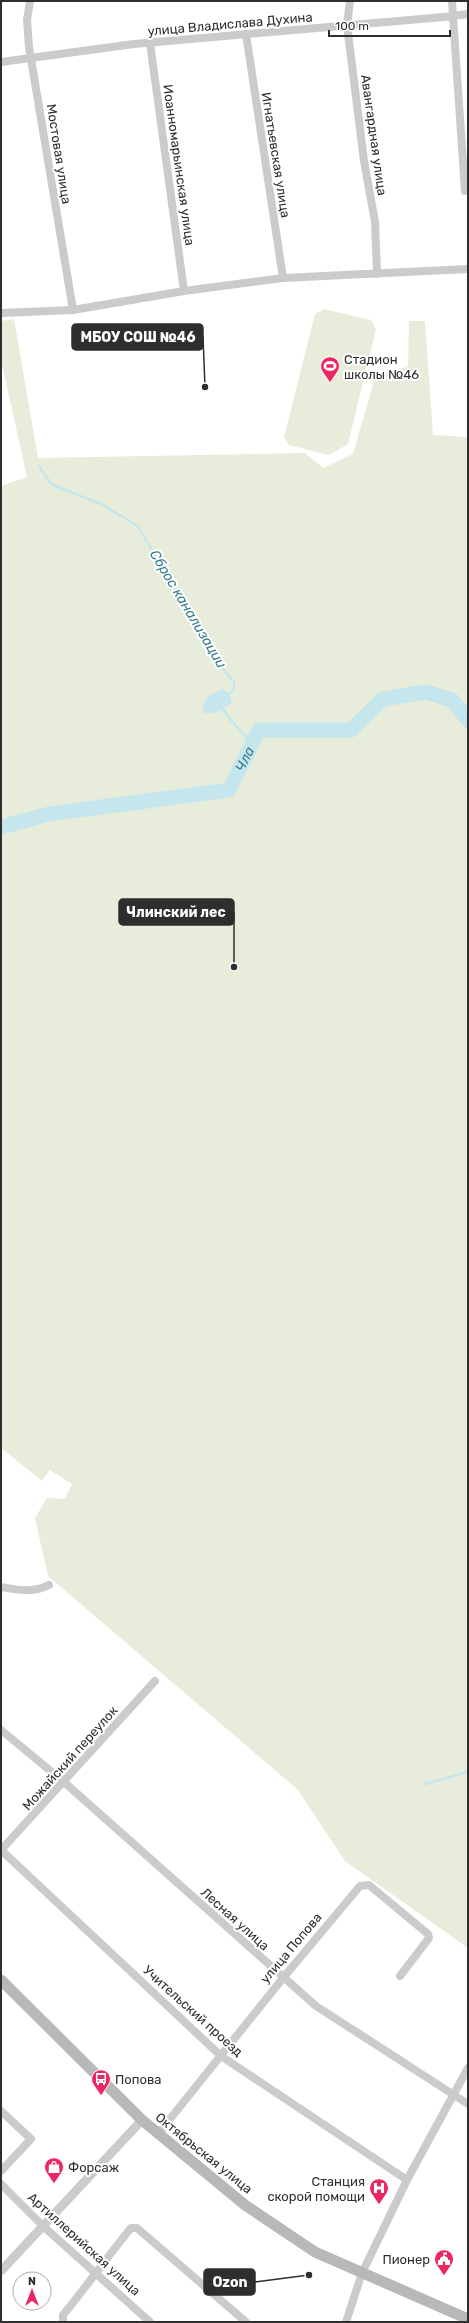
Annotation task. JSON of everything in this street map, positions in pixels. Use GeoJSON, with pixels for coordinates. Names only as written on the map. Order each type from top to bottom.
{"type":"FeatureCollection","features":[{"type":"Feature","properties":{"kind":"main road","name":"Октябрьская улица"},"geometry":{"type":"LineString","coordinates":[[1,1980],[142,2120],[245,2205],[316,2252],[468,2319]]}},
{"type":"Feature","properties":{"kind":"street","name":"Мостовая улица"},"geometry":{"type":"LineString","coordinates":[[30,1],[27,20],[30,57],[73,310]]}},
{"type":"Feature","properties":{"kind":"street","name":"Авангардная улица"},"geometry":{"type":"LineString","coordinates":[[350,1],[347,25],[364,161],[375,222],[377,274]]}},
{"type":"Feature","properties":{"kind":"street"},"geometry":{"type":"LineString","coordinates":[[452,1],[465,191],[468,190]]}},
{"type":"Feature","properties":{"kind":"street","name":"улица Владислава Духина"},"geometry":{"type":"LineString","coordinates":[[1,62],[30,57],[150,43],[468,14]]}},
{"type":"Feature","properties":{"kind":"street","name":"Игнатьевская улица"},"geometry":{"type":"LineString","coordinates":[[246,34],[283,278]]}},
{"type":"Feature","properties":{"kind":"street","name":"Иоанномарьинская улица"},"geometry":{"type":"LineString","coordinates":[[150,43],[184,291]]}},
{"type":"Feature","properties":{"kind":"street"},"geometry":{"type":"LineString","coordinates":[[1,313],[73,310],[184,291],[283,278],[468,269]]}},
{"type":"Feature","properties":{"kind":"street"},"geometry":{"type":"LineString","coordinates":[[1,1587],[24,1591],[40,1590],[49,1585]]}},
{"type":"Feature","properties":{"kind":"street","name":"Можайский переулок"},"geometry":{"type":"LineString","coordinates":[[1,1850],[155,1681]]}},
{"type":"Feature","properties":{"kind":"street","name":"Лесная улица"},"geometry":{"type":"LineString","coordinates":[[1,1730],[64,1782],[316,2006],[452,2096],[468,2104]]}},
{"type":"Feature","properties":{"kind":"street","name":"Учительский проезд"},"geometry":{"type":"LineString","coordinates":[[1,1850],[221,2056],[407,2180]]}},
{"type":"Feature","properties":{"kind":"street","name":"улица Попова"},"geometry":{"type":"LineString","coordinates":[[158,2134],[283,1978],[360,1886],[369,1885],[428,1934],[429,1938],[400,1976]]}},
{"type":"Feature","properties":{"kind":"street"},"geometry":{"type":"LineString","coordinates":[[346,2322],[362,2273],[407,2180],[468,2068]]}},
{"type":"Feature","properties":{"kind":"street"},"geometry":{"type":"LineString","coordinates":[[1,2111],[31,2139],[1,2171]]}},
{"type":"Feature","properties":{"kind":"street"},"geometry":{"type":"LineString","coordinates":[[1,2271],[142,2120]]}},
{"type":"Feature","properties":{"kind":"street","name":"Артиллерийская улица"},"geometry":{"type":"LineString","coordinates":[[1,2184],[43,2226],[98,2273],[150,2322]]}},
{"type":"Feature","properties":{"kind":"street"},"geometry":{"type":"LineString","coordinates":[[63,2322],[63,2315],[98,2273],[101,2263],[131,2228],[137,2228],[246,2322]]}},
{"type":"Feature","properties":{"kind":"green space","name":"Стадион школы №46"},"geometry":{"type":"Polygon","coordinates":[[[324,309],[371,320],[376,329],[348,444],[329,455],[289,445],[284,437],[315,314],[324,309]]]}},
{"type":"Feature","properties":{"kind":"green space"},"geometry":{"type":"Polygon","coordinates":[[[14,319],[38,458],[305,453],[323,468],[353,454],[376,374],[408,367],[409,321],[425,321],[433,435],[468,437],[468,1948],[345,1861],[298,1790],[48,1576],[35,1518],[47,1498],[65,1499],[72,1484],[50,1470],[42,1481],[1,1448],[1,486],[27,477],[1,360],[1,321],[14,319]]]}},
{"type":"Feature","properties":{"kind":"water"},"geometry":{"type":"Polygon","coordinates":[[[222,689],[229,693],[232,703],[215,713],[211,714],[203,712],[203,707],[206,700],[214,693],[222,689]]]}},
{"type":"Feature","properties":{"kind":"waterway","name":"Сброс канализации"},"geometry":{"type":"LineString","coordinates":[[39,466],[49,481],[55,486],[101,504],[138,526],[176,592],[203,629],[217,662],[234,682],[234,689],[228,696]]}},
{"type":"Feature","properties":{"kind":"waterway","name":"Чла"},"geometry":{"type":"LineString","coordinates":[[1,827],[49,814],[229,790],[259,730],[351,730],[383,699],[426,692],[452,700],[468,720]]}},
{"type":"Feature","properties":{"kind":"waterway","name":"Сброс канализации"},"geometry":{"type":"LineString","coordinates":[[221,707],[239,730],[253,742]]}},
{"type":"Feature","properties":{"kind":"waterway"},"geometry":{"type":"LineString","coordinates":[[425,1784],[468,1772]]}},
{"type":"Feature","properties":{"kind":"place","name":"Стадион школы №46"},"geometry":{"type":"Point","coordinates":[330,383]}},
{"type":"Feature","properties":{"kind":"place","name":"МБОУ СОШ №46"},"geometry":{"type":"Point","coordinates":[205,387]}},
{"type":"Feature","properties":{"kind":"place","name":"Члинский лес"},"geometry":{"type":"Point","coordinates":[234,967]}},
{"type":"Feature","properties":{"kind":"place","name":"Попова"},"geometry":{"type":"Point","coordinates":[101,2096]}},
{"type":"Feature","properties":{"kind":"place","name":"Форсаж"},"geometry":{"type":"Point","coordinates":[54,2184]}},
{"type":"Feature","properties":{"kind":"place","name":"Станция скорой помощи"},"geometry":{"type":"Point","coordinates":[379,2205]}},
{"type":"Feature","properties":{"kind":"place","name":"Ozon"},"geometry":{"type":"Point","coordinates":[309,2275]}},
{"type":"Feature","properties":{"kind":"place","name":"Пионер"},"geometry":{"type":"Point","coordinates":[444,2276]}}]}
